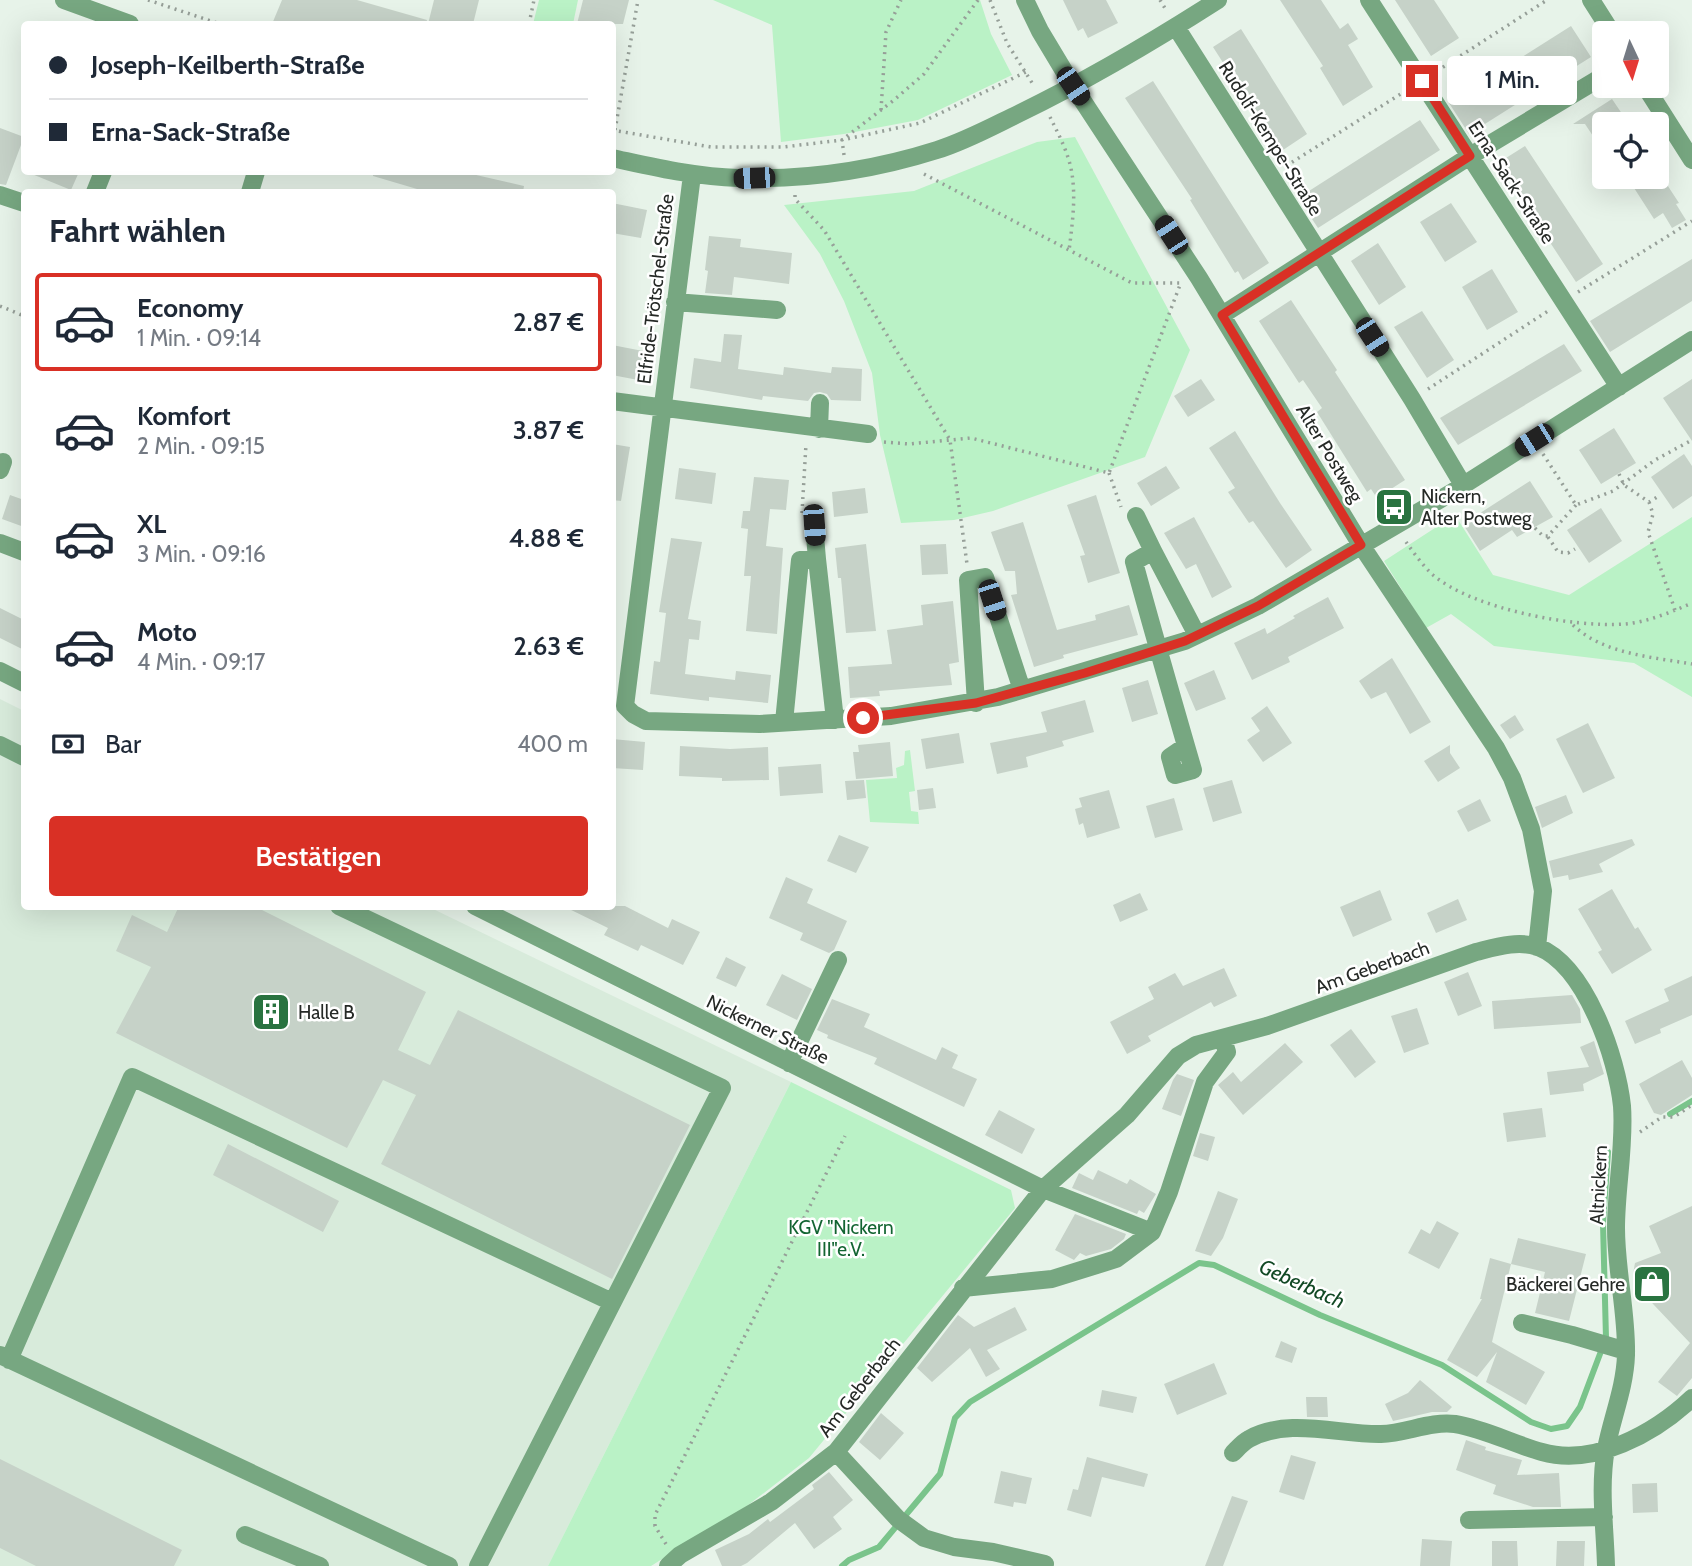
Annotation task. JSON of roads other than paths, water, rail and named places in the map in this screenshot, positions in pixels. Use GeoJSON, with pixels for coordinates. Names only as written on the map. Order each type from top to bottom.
{"type":"FeatureCollection","features":[{"type":"Feature","properties":{"kind":"street"},"geometry":{"type":"LineString","coordinates":[[64,0],[122,21]]}},
{"type":"Feature","properties":{"kind":"street","name":"Alter Postweg"},"geometry":{"type":"LineString","coordinates":[[1025,0],[1073,86],[1199,278],[1361,545],[1496,748],[1512,778],[1531,830],[1544,891],[1536,947]]}},
{"type":"Feature","properties":{"kind":"street"},"geometry":{"type":"LineString","coordinates":[[616,160],[692,175],[738,178],[792,177],[900,161],[978,134],[1073,86],[1218,0]]}},
{"type":"Feature","properties":{"kind":"street","name":"Erna-Sack-Straße"},"geometry":{"type":"LineString","coordinates":[[1369,0],[1619,387]]}},
{"type":"Feature","properties":{"kind":"street"},"geometry":{"type":"LineString","coordinates":[[1591,0],[1604,21]]}},
{"type":"Feature","properties":{"kind":"street","name":"Rudolf-Kempe-Straße"},"geometry":{"type":"LineString","coordinates":[[1176,27],[1412,399],[1463,485]]}},
{"type":"Feature","properties":{"kind":"street"},"geometry":{"type":"LineString","coordinates":[[1222,315],[1470,156],[1592,83]]}},
{"type":"Feature","properties":{"kind":"street"},"geometry":{"type":"LineString","coordinates":[[1653,98],[1692,160]]}},
{"type":"Feature","properties":{"kind":"street","name":"Elfride-Trötschel-Straße"},"geometry":{"type":"LineString","coordinates":[[692,175],[661,409],[621,662],[625,706],[633,715],[646,721],[760,724],[784,722]]}},
{"type":"Feature","properties":{"kind":"street"},"geometry":{"type":"LineString","coordinates":[[0,195],[21,202]]}},
{"type":"Feature","properties":{"kind":"street"},"geometry":{"type":"LineString","coordinates":[[675,302],[777,310]]}},
{"type":"Feature","properties":{"kind":"street"},"geometry":{"type":"LineString","coordinates":[[817,559],[800,559],[784,722],[891,716],[976,703],[1158,649],[1197,635],[1258,606],[1463,485],[1692,340]]}},
{"type":"Feature","properties":{"kind":"street"},"geometry":{"type":"LineString","coordinates":[[616,402],[661,409]]}},
{"type":"Feature","properties":{"kind":"street"},"geometry":{"type":"LineString","coordinates":[[813,428],[820,402]]}},
{"type":"Feature","properties":{"kind":"street","name":"Elfride-Trötschel-Straße"},"geometry":{"type":"LineString","coordinates":[[661,409],[868,434]]}},
{"type":"Feature","properties":{"kind":"street"},"geometry":{"type":"LineString","coordinates":[[1136,516],[1197,635]]}},
{"type":"Feature","properties":{"kind":"street"},"geometry":{"type":"LineString","coordinates":[[808,519],[817,559],[835,720]]}},
{"type":"Feature","properties":{"kind":"street"},"geometry":{"type":"LineString","coordinates":[[0,544],[21,551]]}},
{"type":"Feature","properties":{"kind":"street"},"geometry":{"type":"LineString","coordinates":[[1153,551],[1134,562],[1186,746]]}},
{"type":"Feature","properties":{"kind":"street"},"geometry":{"type":"LineString","coordinates":[[976,703],[968,580],[985,577],[1022,690]]}},
{"type":"Feature","properties":{"kind":"street"},"geometry":{"type":"LineString","coordinates":[[0,671],[21,682]]}},
{"type":"Feature","properties":{"kind":"street"},"geometry":{"type":"LineString","coordinates":[[0,745],[21,756]]}},
{"type":"Feature","properties":{"kind":"street"},"geometry":{"type":"LineString","coordinates":[[347,910],[722,1088],[478,1566]]}},
{"type":"Feature","properties":{"kind":"street","name":"Nickerner Straße"},"geometry":{"type":"LineString","coordinates":[[483,910],[1043,1189]]}},
{"type":"Feature","properties":{"kind":"street","name":"Am Geberbach"},"geometry":{"type":"LineString","coordinates":[[674,1561],[771,1502],[836,1452],[1043,1189],[1126,1115],[1178,1056],[1196,1045],[1223,1039],[1355,996],[1476,952],[1508,943],[1536,947]]}},
{"type":"Feature","properties":{"kind":"street","name":"Altnickern"},"geometry":{"type":"LineString","coordinates":[[1536,947],[1555,956],[1577,978],[1591,1003],[1616,1074],[1622,1106],[1616,1229],[1626,1351],[1619,1399],[1606,1451],[1603,1485],[1606,1566]]}},
{"type":"Feature","properties":{"kind":"street"},"geometry":{"type":"LineString","coordinates":[[789,1063],[838,960]]}},
{"type":"Feature","properties":{"kind":"street"},"geometry":{"type":"LineString","coordinates":[[963,1288],[1052,1279],[1116,1259],[1152,1232],[1169,1192],[1205,1082],[1227,1052],[1223,1039]]}},
{"type":"Feature","properties":{"kind":"street"},"geometry":{"type":"LineString","coordinates":[[449,1566],[5,1358],[132,1077],[612,1302]]}},
{"type":"Feature","properties":{"kind":"street"},"geometry":{"type":"LineString","coordinates":[[1043,1189],[1152,1232]]}},
{"type":"Feature","properties":{"kind":"street"},"geometry":{"type":"LineString","coordinates":[[1522,1323],[1626,1351]]}},
{"type":"Feature","properties":{"kind":"street"},"geometry":{"type":"LineString","coordinates":[[1233,1453],[1248,1439],[1265,1432],[1295,1429],[1382,1434],[1432,1424],[1472,1428],[1544,1453],[1564,1455],[1606,1451],[1651,1430],[1692,1398]]}},
{"type":"Feature","properties":{"kind":"street"},"geometry":{"type":"LineString","coordinates":[[836,1452],[903,1523],[924,1538],[954,1547],[993,1552],[1045,1564]]}},
{"type":"Feature","properties":{"kind":"street"},"geometry":{"type":"LineString","coordinates":[[1469,1520],[1604,1517]]}},
{"type":"Feature","properties":{"kind":"street"},"geometry":{"type":"LineString","coordinates":[[245,1535],[320,1566]]}},
{"type":"Feature","properties":{"kind":"waterway","name":"Geberbach"},"geometry":{"type":"LineString","coordinates":[[1670,1114],[1692,1101]]}},
{"type":"Feature","properties":{"kind":"waterway","name":"Geberbach"},"geometry":{"type":"LineString","coordinates":[[842,1566],[849,1560],[879,1547],[940,1474],[955,1418],[970,1402],[1199,1263],[1214,1265],[1320,1315],[1442,1365],[1531,1422],[1551,1429],[1567,1426],[1580,1407],[1606,1338],[1603,1223],[1608,1152]]}},
{"type":"Feature","properties":{"kind":"place","name":"Nickern, Alter Postweg"},"geometry":{"type":"Point","coordinates":[1394,507]}},
{"type":"Feature","properties":{"kind":"place","name":"Halle B"},"geometry":{"type":"Point","coordinates":[271,1012]}},
{"type":"Feature","properties":{"kind":"place","name":"Bäckerei Gehre"},"geometry":{"type":"Point","coordinates":[1652,1284]}},
{"type":"Feature","properties":{"kind":"park label","name":"KGV \"Nickern III\"e.V."},"geometry":{"type":"Point","coordinates":[841,1238]}}]}
